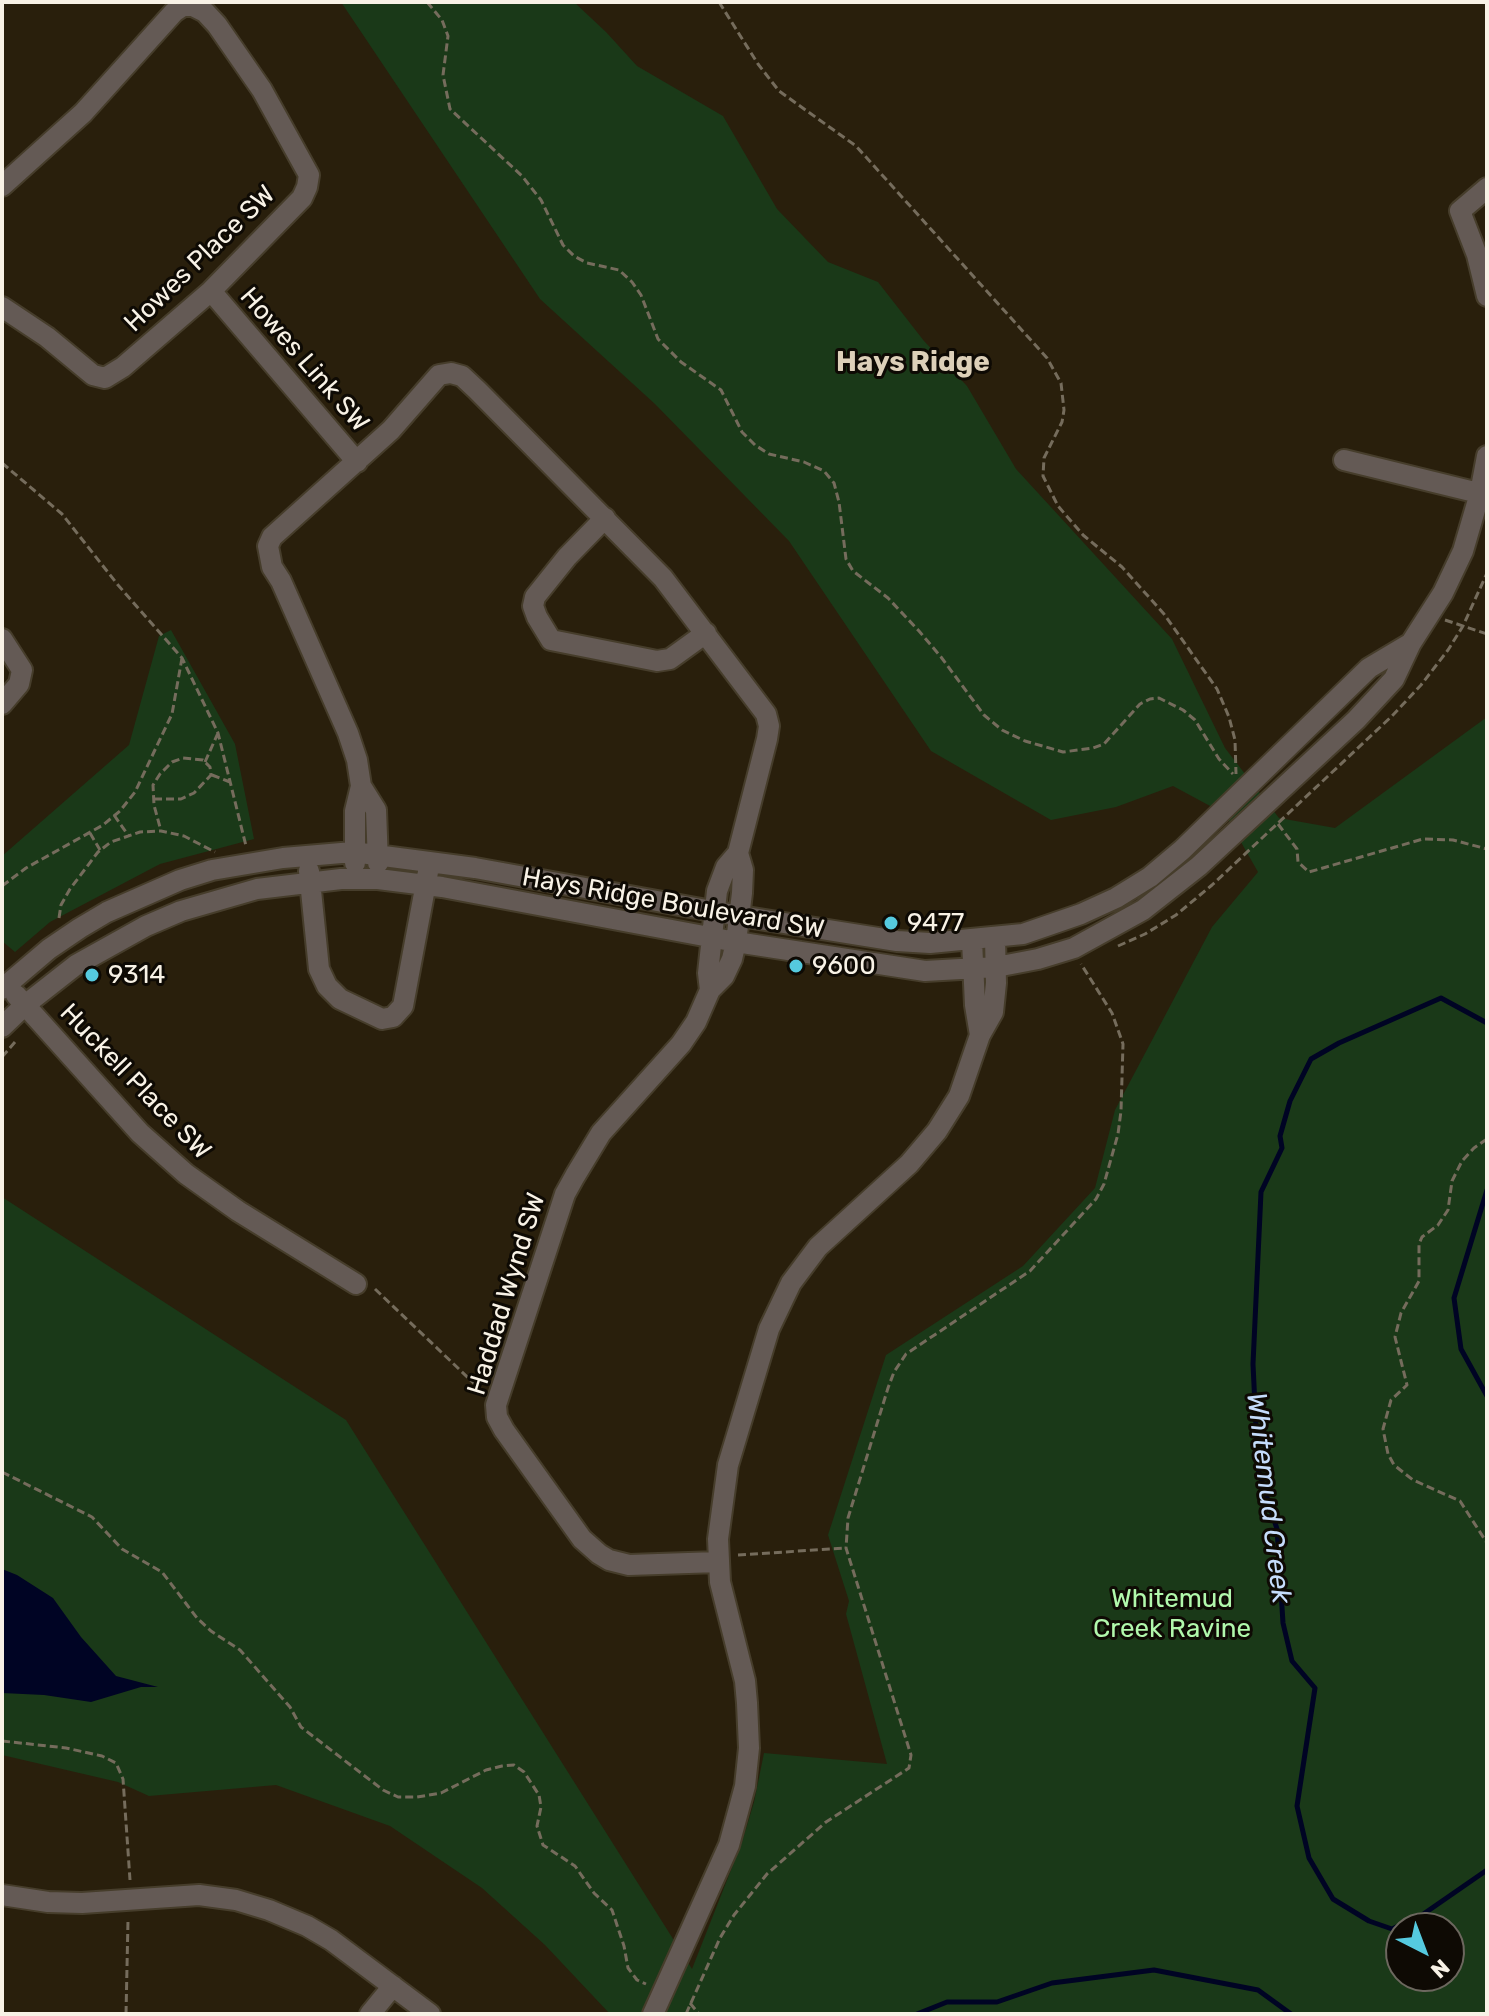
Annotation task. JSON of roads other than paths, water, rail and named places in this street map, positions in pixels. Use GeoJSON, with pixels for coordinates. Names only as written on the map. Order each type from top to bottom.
{"type":"FeatureCollection","features":[{"type":"Feature","properties":{"kind":"street","name":"Howes Place SW"},"geometry":{"type":"LineString","coordinates":[[2,186],[83,113],[174,12],[183,6],[193,6],[205,12],[217,25],[262,90],[309,175],[302,198],[211,291],[115,374],[105,378],[93,375],[47,337],[2,307]]}},
{"type":"Feature","properties":{"kind":"street"},"geometry":{"type":"LineString","coordinates":[[1486,287],[1460,211],[1487,188]]}},
{"type":"Feature","properties":{"kind":"street","name":"Howes Link SW"},"geometry":{"type":"LineString","coordinates":[[211,291],[357,462]]}},
{"type":"Feature","properties":{"kind":"street"},"geometry":{"type":"LineString","coordinates":[[356,878],[353,852],[355,811],[361,786],[357,760],[348,733],[272,567],[268,546],[272,537],[391,430],[439,375],[451,373],[462,376],[477,390],[663,578],[766,714],[769,726],[738,853]]}},
{"type":"Feature","properties":{"kind":"street","name":"Hays Ridge Boulevard SW"},"geometry":{"type":"LineString","coordinates":[[2,1027],[30,1012],[76,965],[146,926],[181,911],[247,891],[356,878],[425,885],[894,968],[974,970],[1038,959],[1074,948],[1131,918],[1187,876],[1263,808],[1394,679],[1463,551],[1484,494],[1487,456]]}},
{"type":"Feature","properties":{"kind":"street"},"geometry":{"type":"LineString","coordinates":[[1344,460],[1484,494]]}},
{"type":"Feature","properties":{"kind":"street"},"geometry":{"type":"LineString","coordinates":[[605,518],[567,557],[535,597],[533,606],[537,617],[551,640],[657,661],[670,659],[706,633]]}},
{"type":"Feature","properties":{"kind":"street"},"geometry":{"type":"LineString","coordinates":[[2,639],[22,670],[19,684],[2,704]]}},
{"type":"Feature","properties":{"kind":"street","name":"Hays Ridge Boulevard SW"},"geometry":{"type":"LineString","coordinates":[[4,985],[80,928],[107,912],[180,880],[227,867],[353,852],[430,861],[897,941],[930,943],[972,940],[1035,930],[1116,898],[1150,877],[1182,850],[1369,668],[1411,643]]}},
{"type":"Feature","properties":{"kind":"street"},"geometry":{"type":"LineString","coordinates":[[361,786],[376,810],[378,879]]}},
{"type":"Feature","properties":{"kind":"street","name":"Haddad Wynd SW"},"geometry":{"type":"LineString","coordinates":[[710,990],[708,973],[717,891],[726,867],[738,853]]}},
{"type":"Feature","properties":{"kind":"street","name":"Haddad Wynd SW"},"geometry":{"type":"LineString","coordinates":[[718,1559],[629,1565],[599,1554],[582,1539],[504,1430],[497,1417],[496,1405],[565,1194],[601,1133],[681,1044],[696,1022],[710,990],[724,976],[736,942],[740,916],[743,870],[738,853]]}},
{"type":"Feature","properties":{"kind":"street"},"geometry":{"type":"LineString","coordinates":[[308,856],[319,969],[327,986],[340,999],[382,1019],[393,1017],[403,1006],[430,861]]}},
{"type":"Feature","properties":{"kind":"street"},"geometry":{"type":"LineString","coordinates":[[653,2014],[729,1845],[747,1776],[750,1725],[745,1681],[724,1601],[718,1559],[719,1514],[728,1465],[769,1329],[779,1305],[818,1247],[909,1164],[937,1131],[968,1076],[980,1035],[993,1012],[995,938]]}},
{"type":"Feature","properties":{"kind":"street"},"geometry":{"type":"LineString","coordinates":[[972,940],[975,1005],[980,1035]]}},
{"type":"Feature","properties":{"kind":"street","name":"Huckell Place SW"},"geometry":{"type":"LineString","coordinates":[[4,985],[140,1133],[186,1174],[238,1211],[356,1284]]}},
{"type":"Feature","properties":{"kind":"street"},"geometry":{"type":"LineString","coordinates":[[2,1895],[48,1902],[199,1895],[236,1900],[269,1910],[331,1940],[430,2014]]}},
{"type":"Feature","properties":{"kind":"street"},"geometry":{"type":"LineString","coordinates":[[370,2014],[393,1986]]}},
{"type":"Feature","properties":{"kind":"water"},"geometry":{"type":"Polygon","coordinates":[[[2,1569],[53,1598],[81,1637],[116,1676],[158,1687],[141,1687],[91,1702],[2,1693],[2,1569]]]}},
{"type":"Feature","properties":{"kind":"waterway","name":"Whitemud Creek"},"geometry":{"type":"LineString","coordinates":[[1487,1023],[1441,998],[1339,1043],[1311,1059],[1290,1101],[1280,1136],[1282,1148],[1261,1192],[1253,1364],[1258,1469],[1277,1529],[1283,1623],[1292,1661],[1315,1688],[1297,1806],[1309,1858],[1333,1899],[1369,1921],[1392,1929],[1422,1915],[1487,1870]]}},
{"type":"Feature","properties":{"kind":"waterway","name":"Whitemud Creek"},"geometry":{"type":"LineString","coordinates":[[1487,1190],[1454,1298],[1461,1349],[1487,1396]]}},
{"type":"Feature","properties":{"kind":"waterway","name":"Whitemud Creek"},"geometry":{"type":"LineString","coordinates":[[917,2014],[947,2002],[997,2002],[1052,1983],[1154,1970],[1258,1990],[1291,2014]]}},
{"type":"Feature","properties":{"kind":"place","name":"9477"},"geometry":{"type":"Point","coordinates":[891,923]}},
{"type":"Feature","properties":{"kind":"place","name":"9600"},"geometry":{"type":"Point","coordinates":[796,966]}},
{"type":"Feature","properties":{"kind":"place","name":"9314"},"geometry":{"type":"Point","coordinates":[92,975]}},
{"type":"Feature","properties":{"kind":"district","name":"Hays Ridge"},"geometry":{"type":"Point","coordinates":[913,363]}},
{"type":"Feature","properties":{"kind":"park label","name":"Whitemud Creek Ravine"},"geometry":{"type":"Point","coordinates":[1172,1614]}}]}
